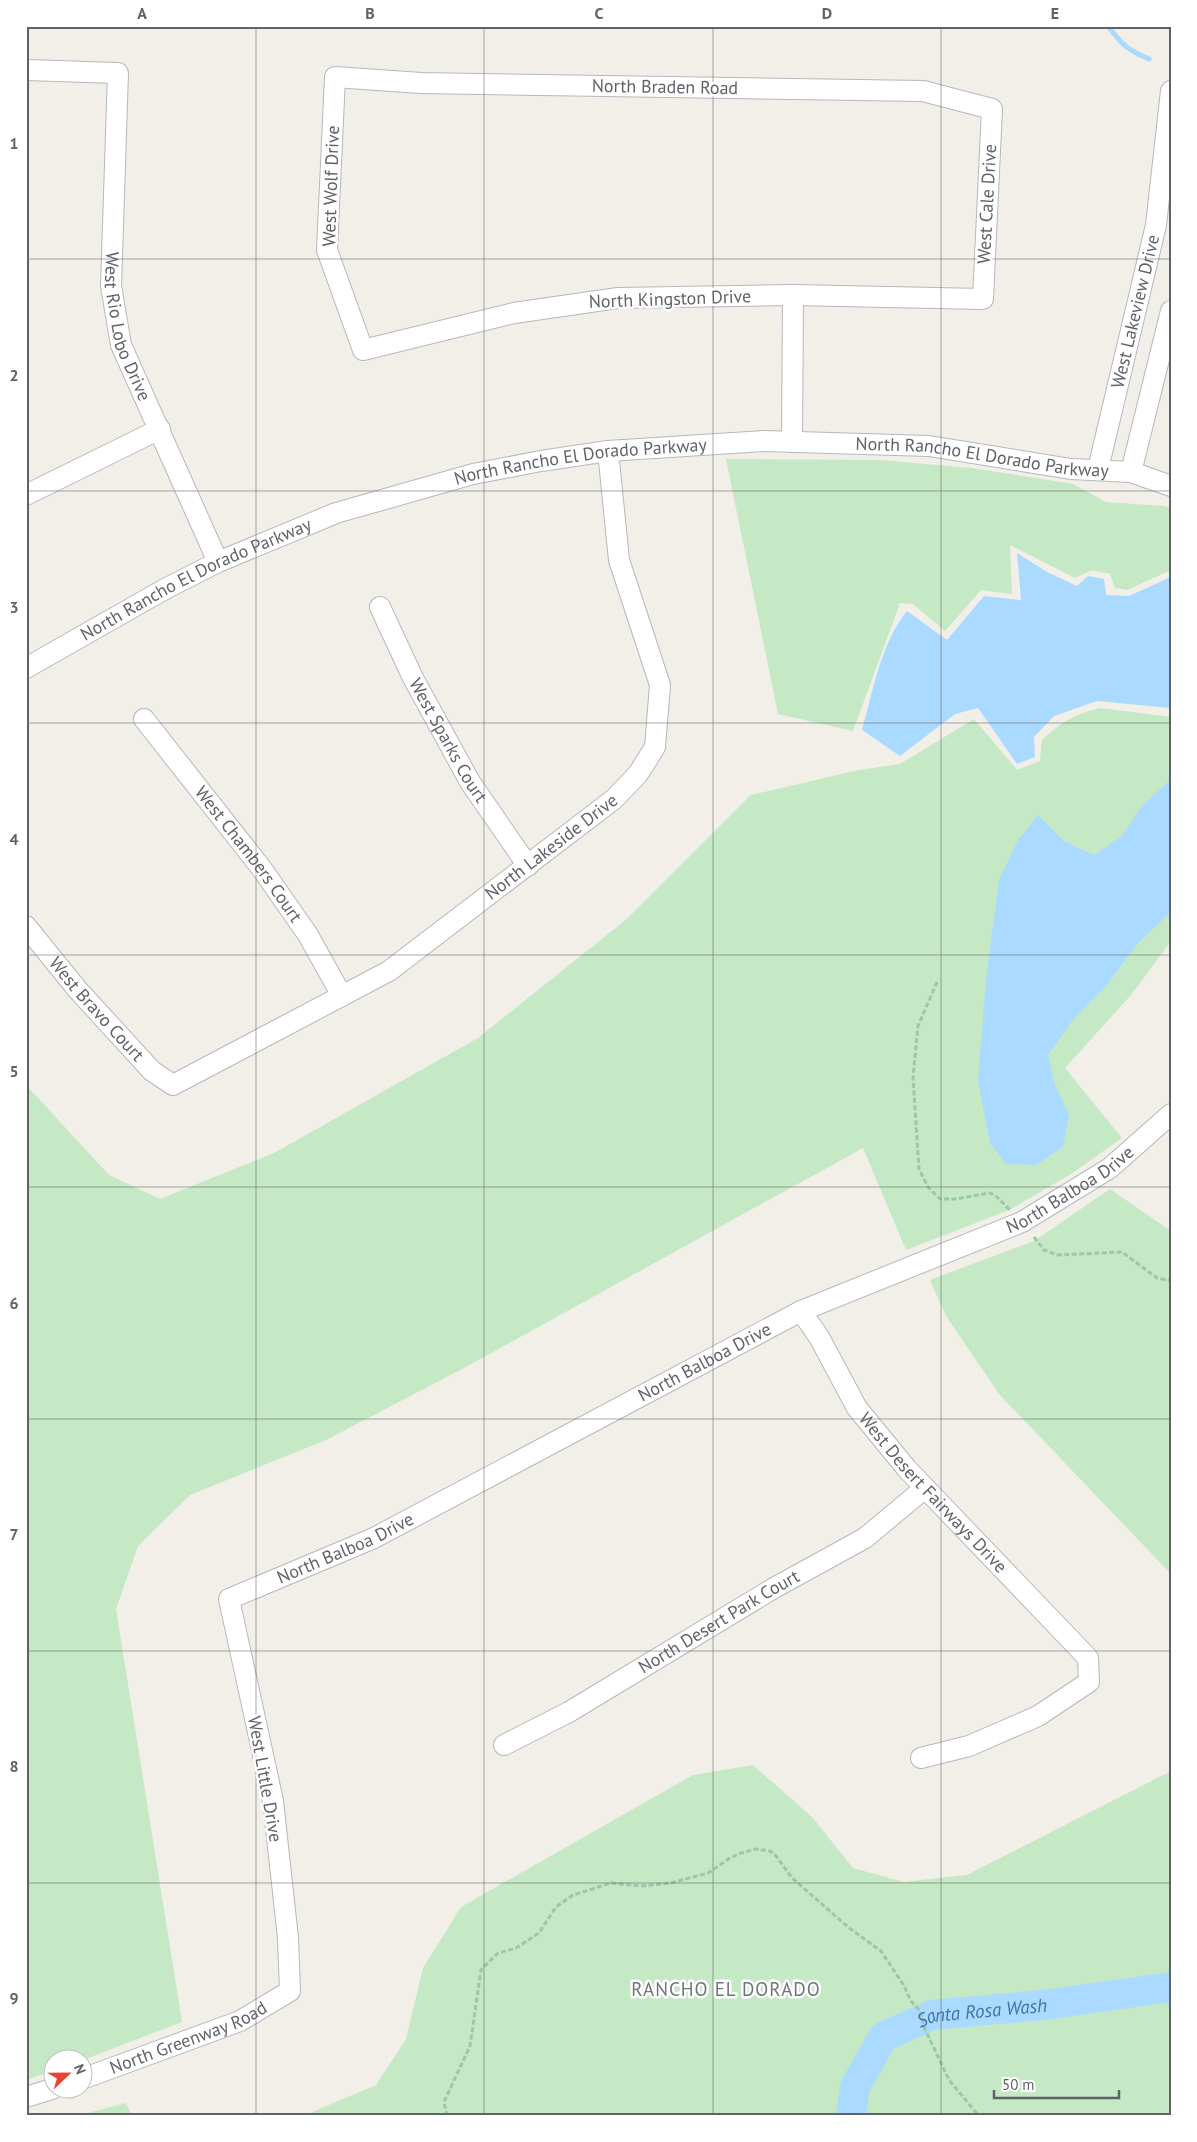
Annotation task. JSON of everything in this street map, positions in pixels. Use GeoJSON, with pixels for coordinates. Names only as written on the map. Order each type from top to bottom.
{"type":"FeatureCollection","features":[{"type":"Feature","properties":{"kind":"street","name":"West Rio Lobo Drive"},"geometry":{"type":"LineString","coordinates":[[26,70],[118,74],[111,286],[121,345],[218,562]]}},
{"type":"Feature","properties":{"kind":"street","name":"North Braden Road"},"geometry":{"type":"LineString","coordinates":[[335,77],[421,82],[923,91],[992,109]]}},
{"type":"Feature","properties":{"kind":"street","name":"West Wolf Drive"},"geometry":{"type":"LineString","coordinates":[[335,77],[327,250],[362,350]]}},
{"type":"Feature","properties":{"kind":"street","name":"West Lakeview Drive"},"geometry":{"type":"LineString","coordinates":[[1098,469],[1156,225],[1171,92]]}},
{"type":"Feature","properties":{"kind":"street","name":"West Cale Drive"},"geometry":{"type":"LineString","coordinates":[[983,299],[992,109]]}},
{"type":"Feature","properties":{"kind":"street"},"geometry":{"type":"LineString","coordinates":[[792,442],[793,295]]}},
{"type":"Feature","properties":{"kind":"street","name":"North Kingston Drive"},"geometry":{"type":"LineString","coordinates":[[362,350],[514,313],[618,298],[793,295],[983,299]]}},
{"type":"Feature","properties":{"kind":"street","name":"West Lakeview Drive"},"geometry":{"type":"LineString","coordinates":[[1131,472],[1171,311]]}},
{"type":"Feature","properties":{"kind":"street"},"geometry":{"type":"LineString","coordinates":[[26,495],[160,429]]}},
{"type":"Feature","properties":{"kind":"street","name":"North Rancho El Dorado Parkway"},"geometry":{"type":"LineString","coordinates":[[26,668],[165,589],[218,562],[336,513],[474,474],[541,461],[608,451],[766,441],[929,446],[1071,469],[1131,472],[1171,486]]}},
{"type":"Feature","properties":{"kind":"street","name":"North Lakeside Drive"},"geometry":{"type":"LineString","coordinates":[[174,1085],[389,971],[614,799],[638,774],[655,747],[660,686],[619,560],[608,451]]}},
{"type":"Feature","properties":{"kind":"street","name":"West Sparks Court"},"geometry":{"type":"LineString","coordinates":[[380,607],[413,678],[470,782],[528,866]]}},
{"type":"Feature","properties":{"kind":"street","name":"West Chambers Court"},"geometry":{"type":"LineString","coordinates":[[144,719],[262,869],[308,934],[342,996]]}},
{"type":"Feature","properties":{"kind":"street","name":"West Bravo Court"},"geometry":{"type":"LineString","coordinates":[[26,926],[77,988],[152,1071],[174,1085]]}},
{"type":"Feature","properties":{"kind":"street","name":"North Balboa Drive"},"geometry":{"type":"LineString","coordinates":[[229,1599],[374,1538],[801,1311],[1022,1222],[1110,1168],[1171,1114]]}},
{"type":"Feature","properties":{"kind":"street","name":"West Desert Fairways Drive"},"geometry":{"type":"LineString","coordinates":[[801,1311],[819,1337],[857,1408],[907,1469],[1088,1658],[1089,1682],[1038,1716],[969,1746],[921,1758]]}},
{"type":"Feature","properties":{"kind":"street","name":"North Desert Park Court"},"geometry":{"type":"LineString","coordinates":[[504,1745],[569,1712],[774,1588],[865,1538],[925,1488]]}},
{"type":"Feature","properties":{"kind":"street","name":"West Little Drive"},"geometry":{"type":"LineString","coordinates":[[229,1599],[273,1801],[288,1938],[290,1991]]}},
{"type":"Feature","properties":{"kind":"street","name":"North Greenway Road"},"geometry":{"type":"LineString","coordinates":[[92,2075],[240,2021],[290,1991]]}},
{"type":"Feature","properties":{"kind":"street"},"geometry":{"type":"LineString","coordinates":[[26,2097],[42,2092]]}},
{"type":"Feature","properties":{"kind":"path"},"geometry":{"type":"LineString","coordinates":[[937,982],[918,1026],[912,1077],[918,1169],[928,1187],[940,1199],[956,1199],[989,1193],[995,1195],[1012,1211]]}},
{"type":"Feature","properties":{"kind":"path"},"geometry":{"type":"LineString","coordinates":[[1034,1237],[1044,1250],[1058,1255],[1122,1252],[1157,1278],[1171,1280]]}},
{"type":"Feature","properties":{"kind":"path"},"geometry":{"type":"LineString","coordinates":[[447,2116],[444,2102],[470,2046],[482,1970],[498,1953],[516,1948],[539,1933],[556,1907],[573,1895],[611,1883],[640,1886],[671,1883],[708,1873],[741,1853],[756,1849],[770,1851],[792,1878],[848,1928],[881,1951],[921,2015],[923,2024],[949,2080],[979,2116]]}},
{"type":"Feature","properties":{"kind":"green space"},"geometry":{"type":"Polygon","coordinates":[[[726,459],[880,460],[971,468],[1073,484],[1106,502],[1164,506],[1171,508],[1171,570],[1127,590],[1115,588],[1110,574],[1092,570],[1075,578],[1010,545],[1012,594],[981,590],[945,631],[913,604],[900,603],[853,731],[778,714],[726,459]]]}},
{"type":"Feature","properties":{"kind":"green space"},"geometry":{"type":"Polygon","coordinates":[[[1100,708],[1171,717],[1171,941],[1131,995],[1065,1068],[1122,1138],[1071,1174],[1009,1210],[906,1250],[863,1148],[464,1368],[326,1440],[190,1495],[138,1546],[116,1609],[182,2022],[92,2057],[92,2050],[42,2050],[42,2074],[26,2080],[26,1085],[109,1175],[160,1199],[274,1153],[478,1038],[627,919],[751,795],[859,770],[900,764],[974,719],[1017,770],[1040,761],[1042,740],[1056,728],[1083,713],[1100,708]]]}},
{"type":"Feature","properties":{"kind":"green space"},"geometry":{"type":"Polygon","coordinates":[[[1110,1189],[1171,1231],[1171,1574],[999,1394],[946,1316],[930,1280],[1034,1241],[1110,1189]]]}},
{"type":"Feature","properties":{"kind":"green space"},"geometry":{"type":"Polygon","coordinates":[[[753,1765],[812,1817],[853,1868],[904,1882],[967,1875],[1171,1771],[1171,2116],[303,2116],[376,2085],[406,2039],[423,1968],[461,1907],[693,1775],[753,1765]]]}},
{"type":"Feature","properties":{"kind":"green space"},"geometry":{"type":"Polygon","coordinates":[[[126,2103],[132,2116],[76,2116],[126,2103]]]}},
{"type":"Feature","properties":{"kind":"water"},"geometry":{"type":"Polygon","coordinates":[[[1017,553],[1047,572],[1077,586],[1088,576],[1104,579],[1106,595],[1129,596],[1171,577],[1171,708],[1097,701],[1054,716],[1034,737],[1035,757],[1017,764],[978,708],[955,714],[900,756],[862,730],[884,652],[907,611],[947,640],[984,596],[1021,600],[1017,553]]]}},
{"type":"Feature","properties":{"kind":"water"},"geometry":{"type":"Polygon","coordinates":[[[1171,779],[1171,912],[1138,943],[1107,985],[1072,1021],[1048,1055],[1055,1085],[1069,1115],[1063,1147],[1036,1165],[1006,1164],[990,1143],[978,1080],[986,980],[999,880],[1018,840],[1038,815],[1065,842],[1094,855],[1122,836],[1142,806],[1171,779]]]}},
{"type":"Feature","properties":{"kind":"waterway"},"geometry":{"type":"LineString","coordinates":[[1108,26],[1126,46],[1149,59]]}},
{"type":"Feature","properties":{"kind":"waterway","name":"Santa Rosa Wash"},"geometry":{"type":"LineString","coordinates":[[851,2116],[855,2087],[883,2037],[932,2015],[1043,2005],[1171,1987]]}},
{"type":"Feature","properties":{"kind":"district","name":"RANCHO EL DORADO"},"geometry":{"type":"Point","coordinates":[726,1989]}}]}
